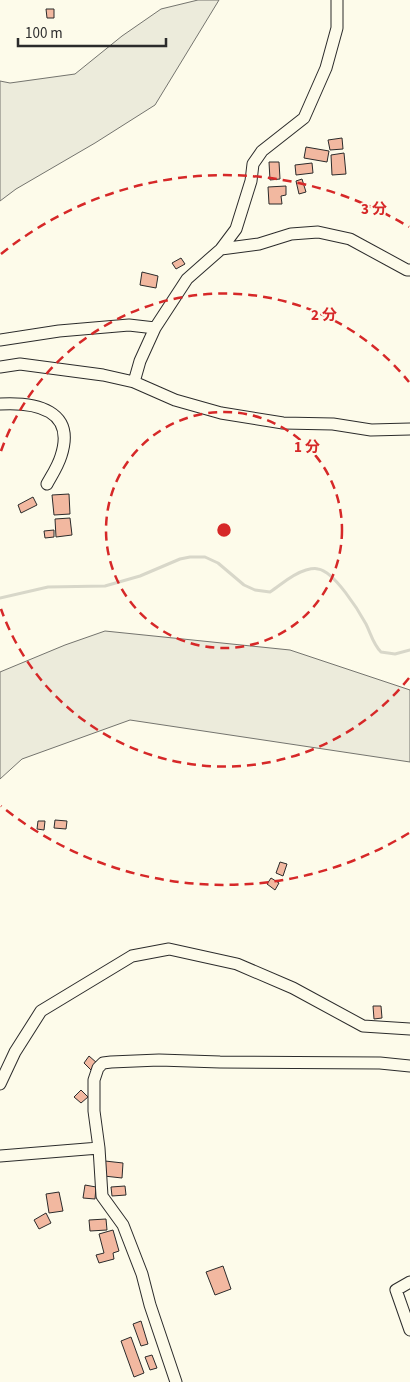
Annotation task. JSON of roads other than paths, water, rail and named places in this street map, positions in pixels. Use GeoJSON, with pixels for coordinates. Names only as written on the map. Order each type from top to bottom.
{"type":"FeatureCollection","features":[{"type":"Feature","properties":{"kind":"street"},"geometry":{"type":"LineString","coordinates":[[134,382],[140,361],[155,328],[187,279],[221,249],[236,228],[251,181],[253,164],[262,150],[304,118],[326,68],[337,28],[337,0]]}},
{"type":"Feature","properties":{"kind":"street"},"geometry":{"type":"LineString","coordinates":[[221,249],[259,244],[291,234],[318,232],[350,239],[410,270]]}},
{"type":"Feature","properties":{"kind":"street"},"geometry":{"type":"LineString","coordinates":[[0,340],[59,331],[128,325],[155,328]]}},
{"type":"Feature","properties":{"kind":"street"},"geometry":{"type":"LineString","coordinates":[[0,367],[20,364],[103,375],[134,382],[175,400],[221,413],[283,423],[332,424],[371,430],[410,429]]}},
{"type":"Feature","properties":{"kind":"street"},"geometry":{"type":"LineString","coordinates":[[0,404],[36,405],[53,412],[62,424],[64,434],[61,456],[47,484]]}},
{"type":"Feature","properties":{"kind":"street"},"geometry":{"type":"LineString","coordinates":[[0,1084],[15,1052],[41,1011],[132,956],[169,949],[236,964],[293,988],[364,1026],[410,1029]]}},
{"type":"Feature","properties":{"kind":"street"},"geometry":{"type":"LineString","coordinates":[[176,1382],[150,1305],[142,1274],[123,1225],[102,1196],[99,1148],[94,1111],[94,1080],[98,1068],[103,1064],[111,1062],[159,1060],[380,1063],[410,1066]]}},
{"type":"Feature","properties":{"kind":"street"},"geometry":{"type":"LineString","coordinates":[[0,1156],[99,1148]]}},
{"type":"Feature","properties":{"kind":"street"},"geometry":{"type":"LineString","coordinates":[[410,1282],[396,1290],[410,1330]]}},
{"type":"Feature","properties":{"kind":"waterway"},"geometry":{"type":"LineString","coordinates":[[0,598],[48,587],[105,586],[140,576],[180,559],[190,557],[205,557],[218,563],[244,585],[255,590],[270,592],[296,574],[306,570],[317,569],[324,571],[331,577],[352,601],[381,652],[395,654],[410,650]]}}]}
